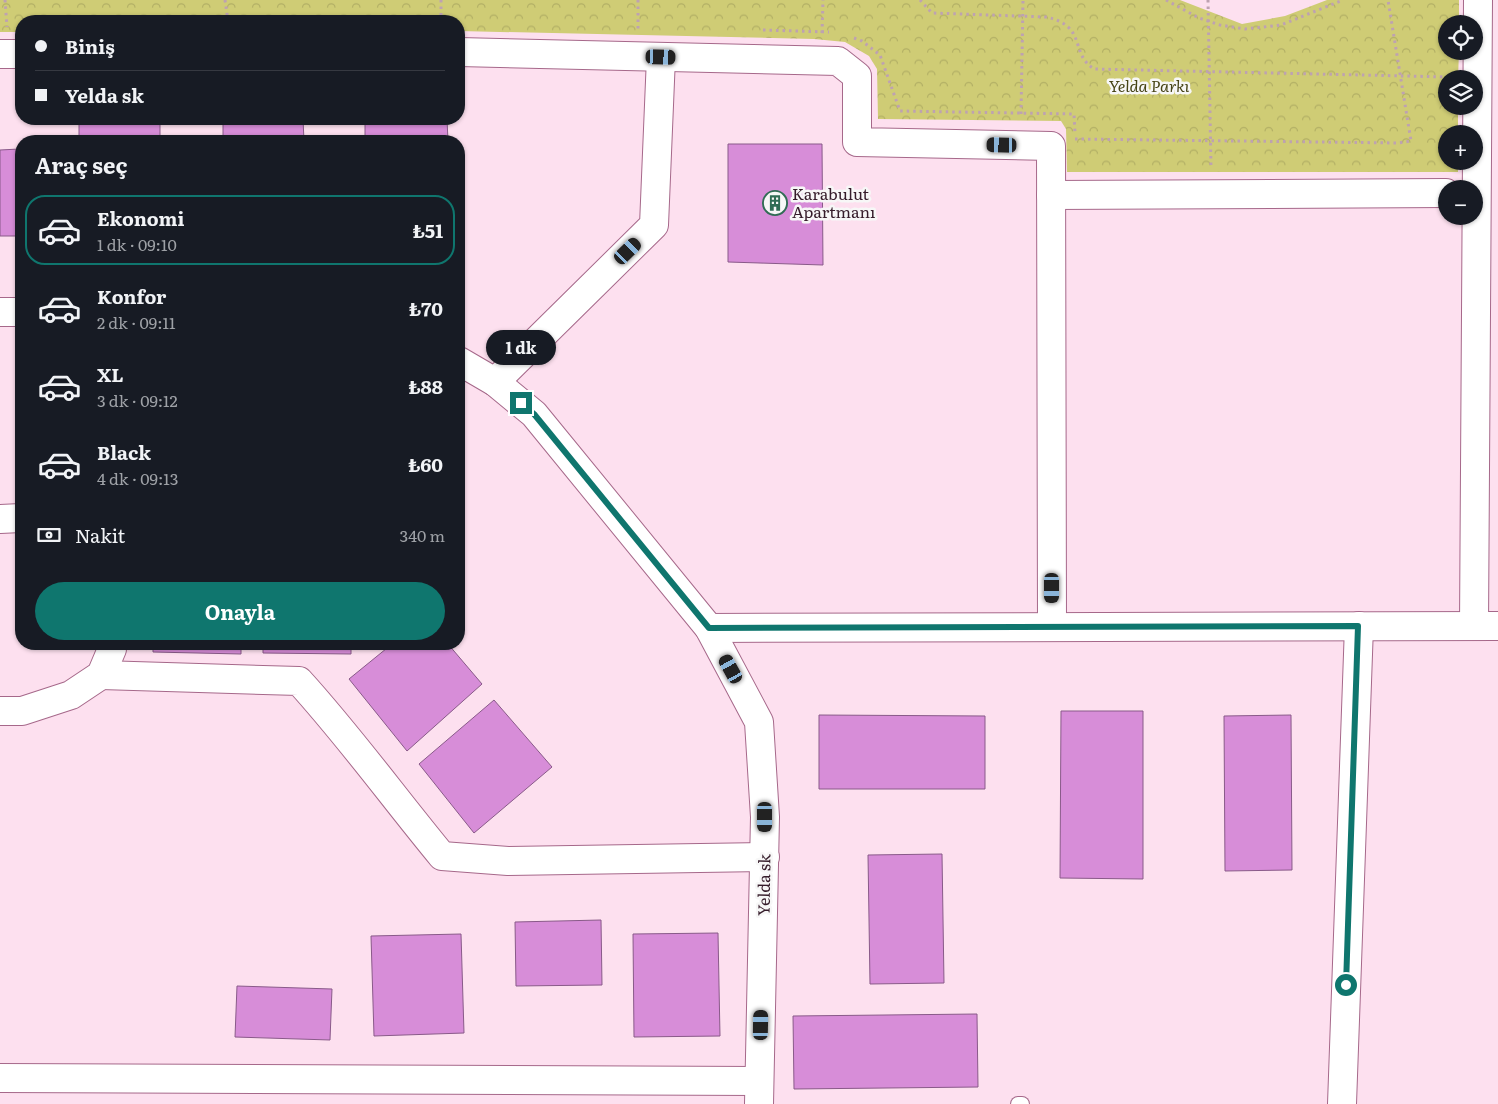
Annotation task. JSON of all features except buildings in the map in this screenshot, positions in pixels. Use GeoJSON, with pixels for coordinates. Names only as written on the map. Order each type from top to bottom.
{"type":"FeatureCollection","features":[{"type":"Feature","properties":{"kind":"street"},"geometry":{"type":"LineString","coordinates":[[1477,70],[1478,0]]}},
{"type":"Feature","properties":{"kind":"street"},"geometry":{"type":"LineString","coordinates":[[465,52],[838,61],[857,76],[857,142],[1051,146],[1052,627]]}},
{"type":"Feature","properties":{"kind":"street"},"geometry":{"type":"LineString","coordinates":[[0,54],[15,54]]}},
{"type":"Feature","properties":{"kind":"street"},"geometry":{"type":"LineString","coordinates":[[495,382],[654,225],[661,57]]}},
{"type":"Feature","properties":{"kind":"street"},"geometry":{"type":"LineString","coordinates":[[1475,180],[1476,115]]}},
{"type":"Feature","properties":{"kind":"street"},"geometry":{"type":"LineString","coordinates":[[1051,195],[1438,193]]}},
{"type":"Feature","properties":{"kind":"street"},"geometry":{"type":"LineString","coordinates":[[709,628],[1486,626],[1476,225]]}},
{"type":"Feature","properties":{"kind":"street"},"geometry":{"type":"LineString","coordinates":[[0,312],[15,312]]}},
{"type":"Feature","properties":{"kind":"street","name":"Yelda sk"},"geometry":{"type":"LineString","coordinates":[[465,364],[495,382],[534,414],[709,628],[759,722],[765,817],[759,1093]]}},
{"type":"Feature","properties":{"kind":"street"},"geometry":{"type":"LineString","coordinates":[[0,519],[15,518]]}},
{"type":"Feature","properties":{"kind":"street"},"geometry":{"type":"LineString","coordinates":[[1342,1104],[1358,626]]}},
{"type":"Feature","properties":{"kind":"street"},"geometry":{"type":"LineString","coordinates":[[101,676],[112,650]]}},
{"type":"Feature","properties":{"kind":"street"},"geometry":{"type":"LineString","coordinates":[[0,712],[22,711],[71,695],[101,676],[299,681],[335,721],[405,812],[442,856],[508,861],[765,857]]}},
{"type":"Feature","properties":{"kind":"street"},"geometry":{"type":"LineString","coordinates":[[0,1078],[759,1093]]}},
{"type":"Feature","properties":{"kind":"path"},"geometry":{"type":"LineString","coordinates":[[225,0],[227,15]]}},
{"type":"Feature","properties":{"kind":"path"},"geometry":{"type":"LineString","coordinates":[[441,0],[441,15]]}},
{"type":"Feature","properties":{"kind":"path"},"geometry":{"type":"LineString","coordinates":[[822,61],[823,0]]}},
{"type":"Feature","properties":{"kind":"path"},"geometry":{"type":"LineString","coordinates":[[920,0],[932,13],[1046,17],[1060,20],[1072,30],[1085,63],[1094,69],[1438,77]]}},
{"type":"Feature","properties":{"kind":"path"},"geometry":{"type":"LineString","coordinates":[[1021,145],[1022,0]]}},
{"type":"Feature","properties":{"kind":"path"},"geometry":{"type":"LineString","coordinates":[[1166,0],[1220,26],[1246,29],[1280,26],[1343,0]]}},
{"type":"Feature","properties":{"kind":"path"},"geometry":{"type":"LineString","coordinates":[[1208,0],[1212,194]]}},
{"type":"Feature","properties":{"kind":"path"},"geometry":{"type":"LineString","coordinates":[[847,35],[862,40],[880,55],[900,111],[1074,114],[1076,140],[1388,143],[1411,141],[1388,0]]}},
{"type":"Feature","properties":{"kind":"path"},"geometry":{"type":"LineString","coordinates":[[628,28],[638,28]]}},
{"type":"Feature","properties":{"kind":"path"},"geometry":{"type":"LineString","coordinates":[[755,30],[831,32]]}},
{"type":"Feature","properties":{"kind":"green space","name":"Yelda Parkı"},"geometry":{"type":"Polygon","coordinates":[[[0,0],[1180,0],[1242,24],[1285,16],[1327,0],[1459,0],[1459,15],[1438,15],[1438,60],[1459,60],[1458,70],[1438,70],[1438,115],[1458,115],[1458,125],[1438,125],[1438,170],[1458,170],[1458,172],[1067,172],[1066,129],[1061,121],[878,119],[877,69],[869,56],[845,42],[814,39],[465,31],[465,15],[15,15],[15,32],[0,32],[0,0]]]}},
{"type":"Feature","properties":{"kind":"place","name":"Karabulut Apartmanı"},"geometry":{"type":"Point","coordinates":[775,203]}},
{"type":"Feature","properties":{"kind":"route"},"geometry":{"type":"LineString","coordinates":[[521,403],[534,414],[709,628],[1358,626],[1346,985]]}}]}
